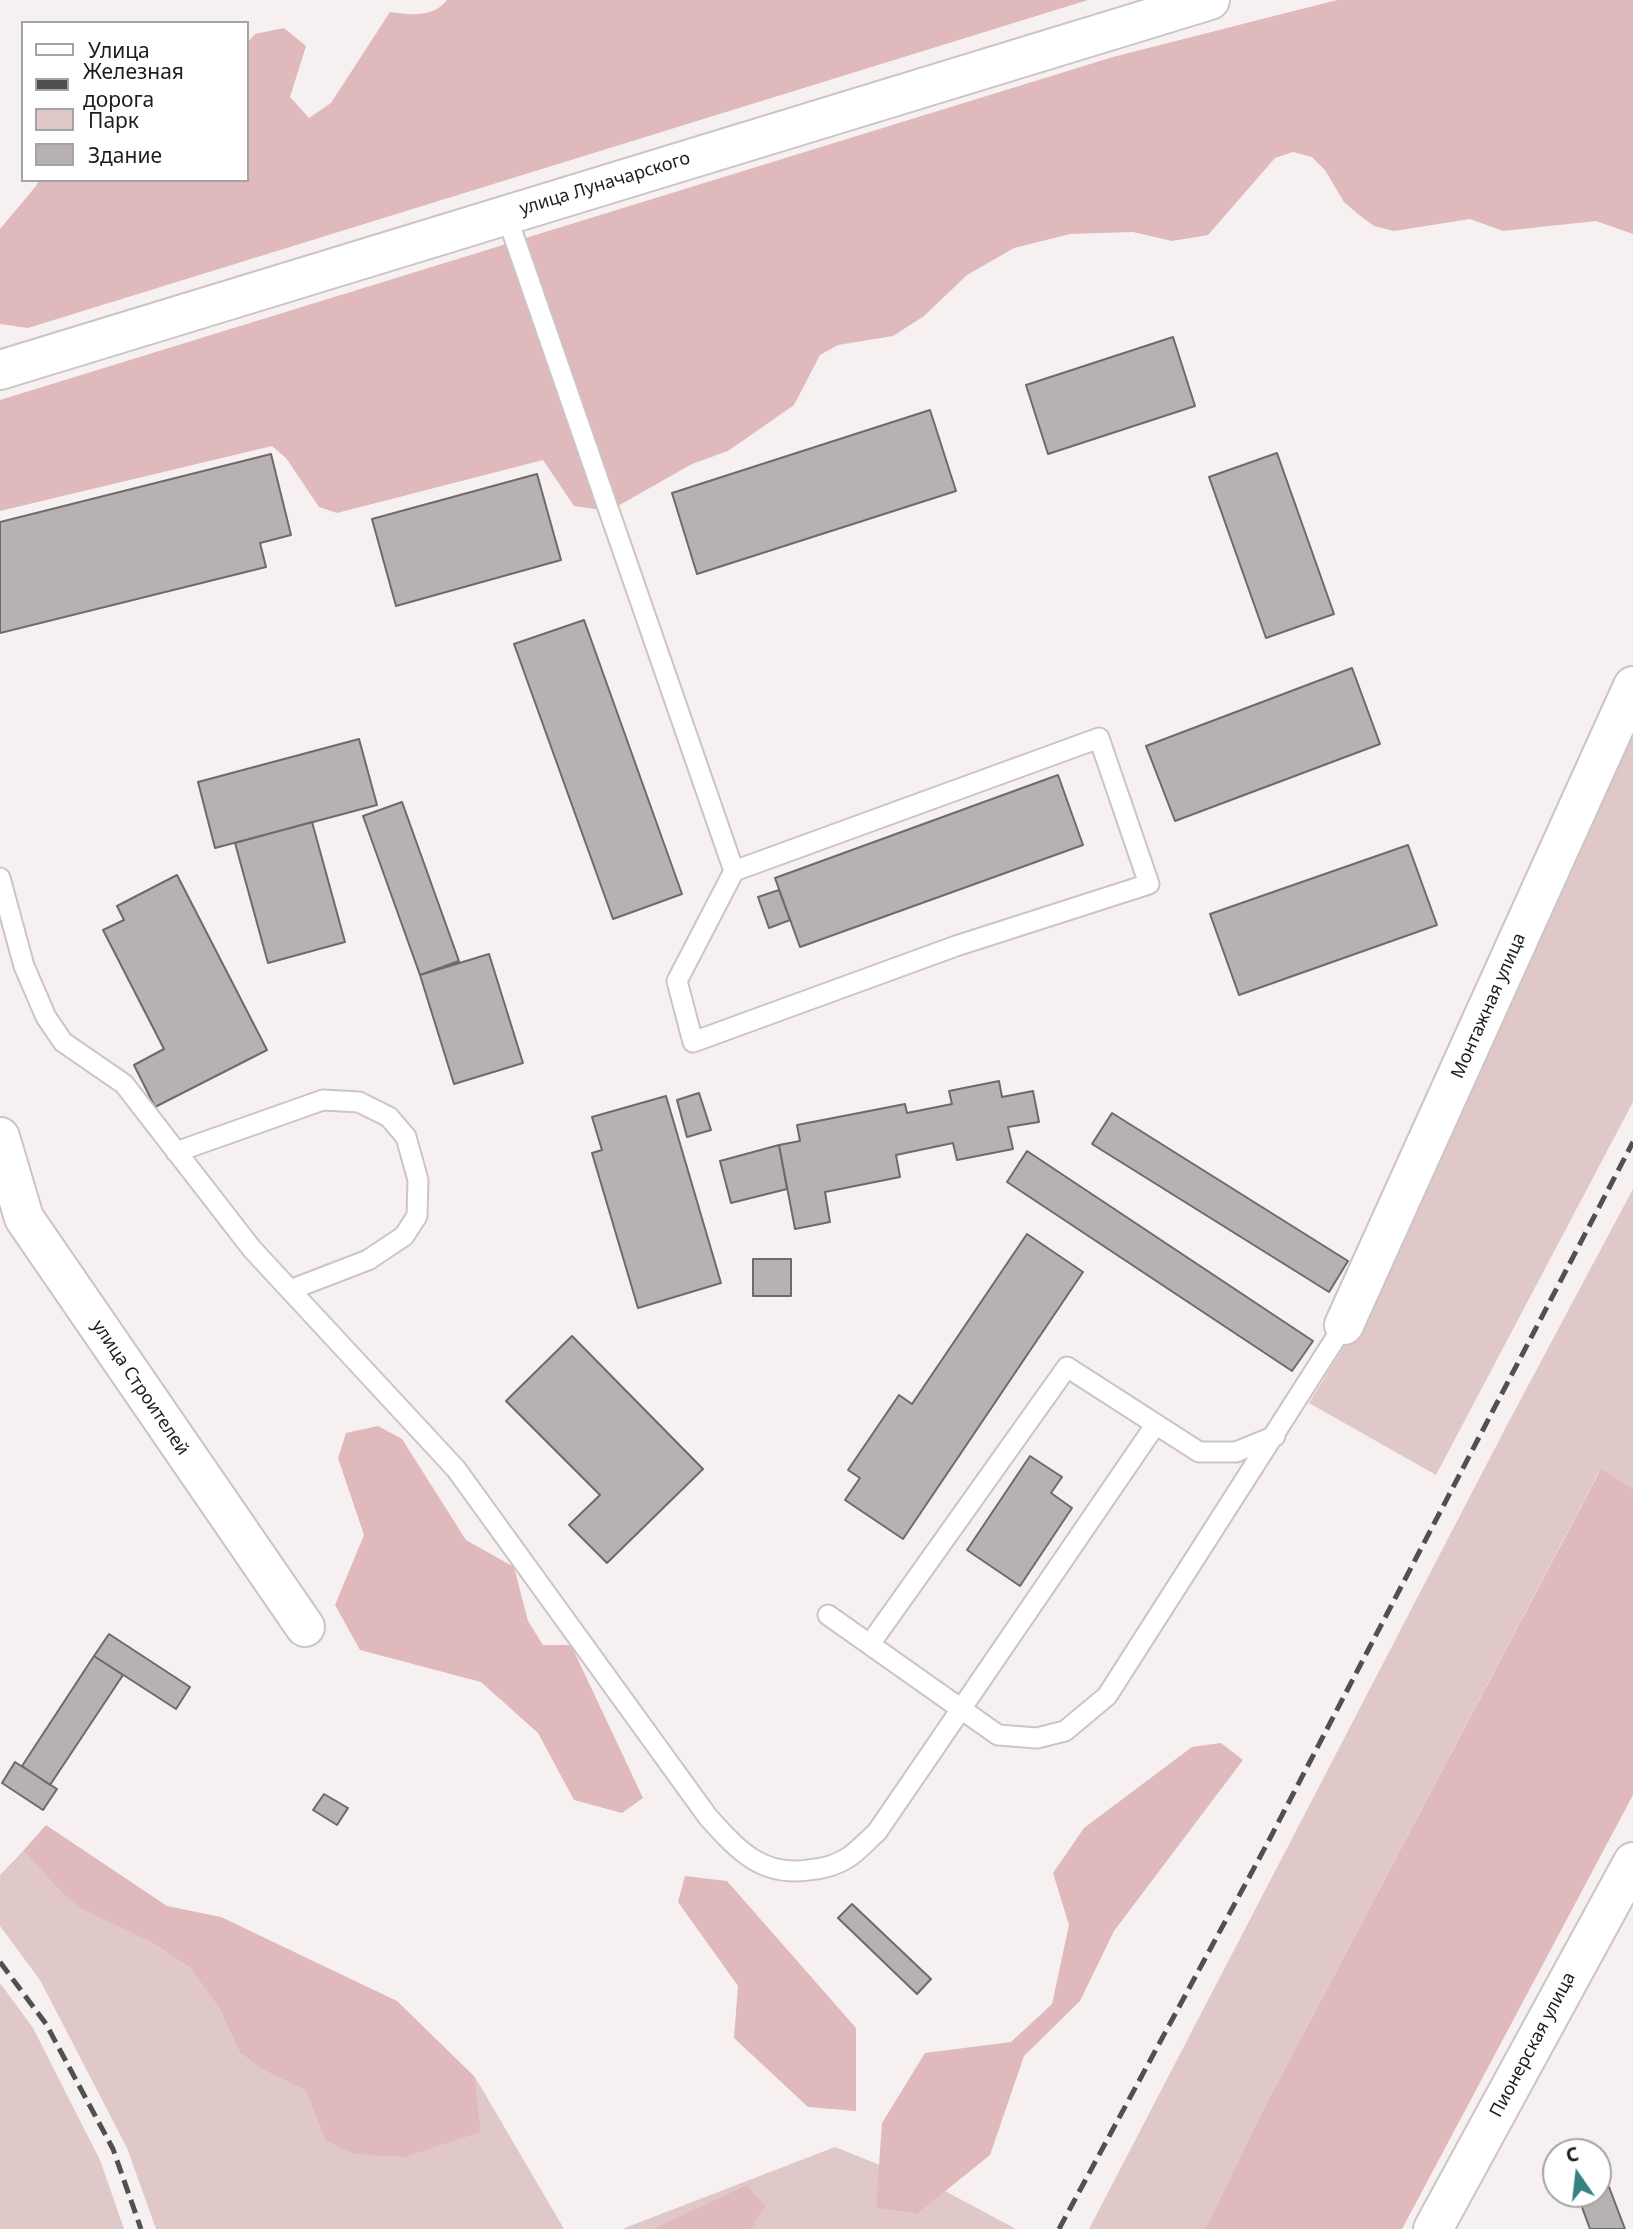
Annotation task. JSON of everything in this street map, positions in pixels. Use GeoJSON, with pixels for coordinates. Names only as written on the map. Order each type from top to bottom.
{"type":"FeatureCollection","features":[{"type":"Feature","properties":{"kind":"main road","name":"улица Луначарского"},"geometry":{"type":"LineString","coordinates":[[0,370],[1210,0]]}},
{"type":"Feature","properties":{"kind":"main road","name":"Монтажная улица"},"geometry":{"type":"LineString","coordinates":[[1344,1325],[1633,686]]}},
{"type":"Feature","properties":{"kind":"main road","name":"улица Строителей"},"geometry":{"type":"LineString","coordinates":[[0,1137],[24,1217],[305,1627]]}},
{"type":"Feature","properties":{"kind":"main road","name":"Пионерская улица"},"geometry":{"type":"LineString","coordinates":[[1433,2229],[1633,1862]]}},
{"type":"Feature","properties":{"kind":"lane"},"geometry":{"type":"LineString","coordinates":[[506,214],[734,872],[677,981],[693,1042],[956,946],[1149,884],[1099,738],[734,872]]}},
{"type":"Feature","properties":{"kind":"lane"},"geometry":{"type":"LineString","coordinates":[[0,878],[24,966],[46,1017],[63,1042],[124,1084],[252,1249],[456,1469],[708,1817],[736,1848],[757,1862],[775,1870],[798,1872],[823,1868],[848,1857],[877,1832],[1156,1424]]}},
{"type":"Feature","properties":{"kind":"lane"},"geometry":{"type":"LineString","coordinates":[[176,1152],[323,1100],[359,1102],[389,1116],[406,1137],[418,1180],[417,1216],[404,1236],[368,1261],[290,1290]]}},
{"type":"Feature","properties":{"kind":"lane"},"geometry":{"type":"LineString","coordinates":[[828,1615],[998,1735],[1037,1738],[1065,1731],[1107,1696],[1344,1325]]}},
{"type":"Feature","properties":{"kind":"lane"},"geometry":{"type":"LineString","coordinates":[[870,1644],[1067,1367],[1199,1452],[1236,1452],[1275,1436]]}},
{"type":"Feature","properties":{"kind":"green space"},"geometry":{"type":"Polygon","coordinates":[[[1633,736],[1633,1102],[1436,1475],[1309,1403],[1393,1267],[1633,736]]]}},
{"type":"Feature","properties":{"kind":"green space"},"geometry":{"type":"Polygon","coordinates":[[[1633,1189],[1633,1489],[1600,1470],[1264,2108],[1205,2229],[1089,2229],[1506,1427],[1633,1189]]]}},
{"type":"Feature","properties":{"kind":"green space"},"geometry":{"type":"Polygon","coordinates":[[[23,1851],[61,1892],[151,1942],[190,1968],[219,2008],[240,2053],[263,2070],[306,2091],[325,2140],[481,2132],[475,2077],[564,2229],[156,2229],[127,2148],[40,1980],[0,1926],[0,1875],[23,1851]]]}},
{"type":"Feature","properties":{"kind":"green space"},"geometry":{"type":"Polygon","coordinates":[[[0,1983],[33,2028],[100,2160],[124,2229],[0,2229],[0,1983]]]}},
{"type":"Feature","properties":{"kind":"green space"},"geometry":{"type":"Polygon","coordinates":[[[835,2147],[880,2165],[876,2208],[917,2214],[945,2191],[1016,2229],[622,2229],[835,2147]]]}},
{"type":"Feature","properties":{"kind":"shaded area"},"geometry":{"type":"Polygon","coordinates":[[[447,0],[1088,0],[28,328],[0,324],[0,229],[38,182],[248,182],[248,42],[255,34],[284,28],[306,46],[290,97],[309,118],[331,103],[390,12],[413,14],[435,10],[447,0]]]}},
{"type":"Feature","properties":{"kind":"shaded area"},"geometry":{"type":"Polygon","coordinates":[[[1337,0],[1633,0],[1633,234],[1596,221],[1503,231],[1470,219],[1394,231],[1374,226],[1359,215],[1344,202],[1325,170],[1312,157],[1293,152],[1275,158],[1208,235],[1172,241],[1133,232],[1070,234],[1014,248],[967,275],[924,316],[893,336],[838,345],[820,355],[794,405],[728,451],[692,464],[609,511],[574,506],[543,460],[337,513],[319,507],[286,458],[272,446],[0,511],[0,400],[1113,57],[1337,0]]]}},
{"type":"Feature","properties":{"kind":"shaded area"},"geometry":{"type":"Polygon","coordinates":[[[378,1426],[402,1439],[466,1540],[514,1567],[528,1621],[543,1645],[571,1645],[643,1798],[622,1813],[574,1800],[538,1733],[481,1682],[360,1650],[335,1605],[364,1535],[338,1458],[346,1433],[378,1426]]]}},
{"type":"Feature","properties":{"kind":"shaded area"},"geometry":{"type":"Polygon","coordinates":[[[1601,1469],[1633,1489],[1633,1795],[1402,2229],[1205,2229],[1264,2108],[1601,1469]]]}},
{"type":"Feature","properties":{"kind":"shaded area"},"geometry":{"type":"Polygon","coordinates":[[[1221,1743],[1243,1760],[1114,1931],[1080,2001],[1024,2056],[990,2155],[917,2214],[876,2208],[882,2123],[925,2053],[1011,2042],[1052,2004],[1069,1925],[1053,1873],[1084,1828],[1192,1747],[1221,1743]]]}},
{"type":"Feature","properties":{"kind":"shaded area"},"geometry":{"type":"Polygon","coordinates":[[[46,1825],[167,1906],[221,1917],[397,2001],[475,2077],[481,2132],[404,2157],[354,2154],[325,2140],[306,2091],[263,2070],[240,2053],[219,2008],[190,1968],[151,1942],[81,1908],[61,1892],[23,1851],[46,1825]]]}},
{"type":"Feature","properties":{"kind":"shaded area"},"geometry":{"type":"Polygon","coordinates":[[[685,1876],[727,1881],[856,2028],[856,2111],[808,2107],[734,2038],[738,1986],[678,1902],[685,1876]]]}},
{"type":"Feature","properties":{"kind":"shaded area"},"geometry":{"type":"Polygon","coordinates":[[[747,2185],[765,2206],[751,2229],[653,2229],[747,2185]]]}},
{"type":"Feature","properties":{"kind":"building"},"geometry":{"type":"Polygon","coordinates":[[[1173,337],[1195,406],[1048,454],[1026,385],[1173,337]]]}},
{"type":"Feature","properties":{"kind":"building"},"geometry":{"type":"Polygon","coordinates":[[[930,410],[956,491],[697,574],[672,493],[930,410]]]}},
{"type":"Feature","properties":{"kind":"building"},"geometry":{"type":"Polygon","coordinates":[[[1277,453],[1334,614],[1266,638],[1209,477],[1277,453]]]}},
{"type":"Feature","properties":{"kind":"building"},"geometry":{"type":"Polygon","coordinates":[[[271,454],[291,535],[260,543],[266,567],[0,633],[0,522],[271,454]]]}},
{"type":"Feature","properties":{"kind":"building"},"geometry":{"type":"Polygon","coordinates":[[[537,474],[561,560],[396,606],[372,519],[537,474]]]}},
{"type":"Feature","properties":{"kind":"building"},"geometry":{"type":"Polygon","coordinates":[[[584,620],[682,894],[613,919],[514,644],[584,620]]]}},
{"type":"Feature","properties":{"kind":"building"},"geometry":{"type":"Polygon","coordinates":[[[1352,668],[1380,744],[1175,821],[1146,746],[1352,668]]]}},
{"type":"Feature","properties":{"kind":"building"},"geometry":{"type":"Polygon","coordinates":[[[359,739],[377,805],[215,848],[198,782],[359,739]]]}},
{"type":"Feature","properties":{"kind":"building"},"geometry":{"type":"Polygon","coordinates":[[[1058,775],[1083,845],[800,947],[775,878],[1058,775]]]}},
{"type":"Feature","properties":{"kind":"building"},"geometry":{"type":"Polygon","coordinates":[[[402,802],[459,961],[420,975],[363,816],[402,802]]]}},
{"type":"Feature","properties":{"kind":"building"},"geometry":{"type":"Polygon","coordinates":[[[312,822],[345,942],[268,963],[235,843],[312,822]]]}},
{"type":"Feature","properties":{"kind":"building"},"geometry":{"type":"Polygon","coordinates":[[[1408,845],[1437,925],[1239,995],[1210,914],[1408,845]]]}},
{"type":"Feature","properties":{"kind":"building"},"geometry":{"type":"Polygon","coordinates":[[[177,875],[267,1050],[155,1107],[134,1065],[164,1049],[103,930],[124,920],[117,906],[177,875]]]}},
{"type":"Feature","properties":{"kind":"building"},"geometry":{"type":"Polygon","coordinates":[[[779,890],[790,920],[769,928],[758,897],[779,890]]]}},
{"type":"Feature","properties":{"kind":"building"},"geometry":{"type":"Polygon","coordinates":[[[489,954],[523,1063],[454,1084],[420,975],[489,954]]]}},
{"type":"Feature","properties":{"kind":"building"},"geometry":{"type":"Polygon","coordinates":[[[999,1081],[1002,1097],[1033,1091],[1039,1122],[1008,1127],[1013,1149],[957,1160],[953,1143],[896,1155],[900,1177],[825,1192],[830,1222],[795,1229],[779,1145],[800,1141],[797,1125],[905,1104],[907,1113],[952,1104],[949,1091],[999,1081]]]}},
{"type":"Feature","properties":{"kind":"building"},"geometry":{"type":"Polygon","coordinates":[[[699,1093],[711,1130],[687,1137],[677,1100],[699,1093]]]}},
{"type":"Feature","properties":{"kind":"building"},"geometry":{"type":"Polygon","coordinates":[[[666,1096],[721,1283],[638,1308],[592,1153],[602,1150],[592,1117],[666,1096]]]}},
{"type":"Feature","properties":{"kind":"building"},"geometry":{"type":"Polygon","coordinates":[[[1112,1113],[1348,1261],[1329,1292],[1092,1144],[1112,1113]]]}},
{"type":"Feature","properties":{"kind":"building"},"geometry":{"type":"Polygon","coordinates":[[[779,1145],[787,1189],[731,1203],[720,1161],[779,1145]]]}},
{"type":"Feature","properties":{"kind":"building"},"geometry":{"type":"Polygon","coordinates":[[[1027,1151],[1313,1341],[1292,1371],[1007,1182],[1027,1151]]]}},
{"type":"Feature","properties":{"kind":"building"},"geometry":{"type":"Polygon","coordinates":[[[1027,1234],[1083,1272],[903,1539],[845,1500],[860,1478],[848,1470],[899,1395],[912,1404],[1027,1234]]]}},
{"type":"Feature","properties":{"kind":"building"},"geometry":{"type":"Polygon","coordinates":[[[753,1259],[791,1259],[791,1296],[753,1296],[753,1259]]]}},
{"type":"Feature","properties":{"kind":"building"},"geometry":{"type":"Polygon","coordinates":[[[572,1336],[703,1469],[607,1563],[569,1525],[600,1495],[506,1401],[572,1336]]]}},
{"type":"Feature","properties":{"kind":"building"},"geometry":{"type":"Polygon","coordinates":[[[1030,1456],[1062,1477],[1051,1493],[1072,1508],[1020,1586],[967,1550],[1030,1456]]]}},
{"type":"Feature","properties":{"kind":"building"},"geometry":{"type":"Polygon","coordinates":[[[109,1634],[190,1687],[176,1709],[94,1656],[109,1634]]]}},
{"type":"Feature","properties":{"kind":"building"},"geometry":{"type":"Polygon","coordinates":[[[94,1656],[123,1675],[50,1785],[22,1766],[94,1656]]]}},
{"type":"Feature","properties":{"kind":"building"},"geometry":{"type":"Polygon","coordinates":[[[15,1762],[57,1789],[43,1810],[2,1783],[15,1762]]]}},
{"type":"Feature","properties":{"kind":"building"},"geometry":{"type":"Polygon","coordinates":[[[324,1794],[348,1808],[337,1825],[313,1810],[324,1794]]]}},
{"type":"Feature","properties":{"kind":"building"},"geometry":{"type":"Polygon","coordinates":[[[852,1904],[931,1979],[917,1994],[838,1918],[852,1904]]]}},
{"type":"Feature","properties":{"kind":"building"},"geometry":{"type":"Polygon","coordinates":[[[1612,2195],[1625,2229],[1590,2229],[1582,2208],[1612,2208],[1612,2195]]]}},
{"type":"Feature","properties":{"kind":"railway"},"geometry":{"type":"LineString","coordinates":[[1059,2229],[1267,1844],[1633,1142]]}},
{"type":"Feature","properties":{"kind":"railway"},"geometry":{"type":"LineString","coordinates":[[0,1962],[46,2024],[113,2149],[141,2229]]}}]}
